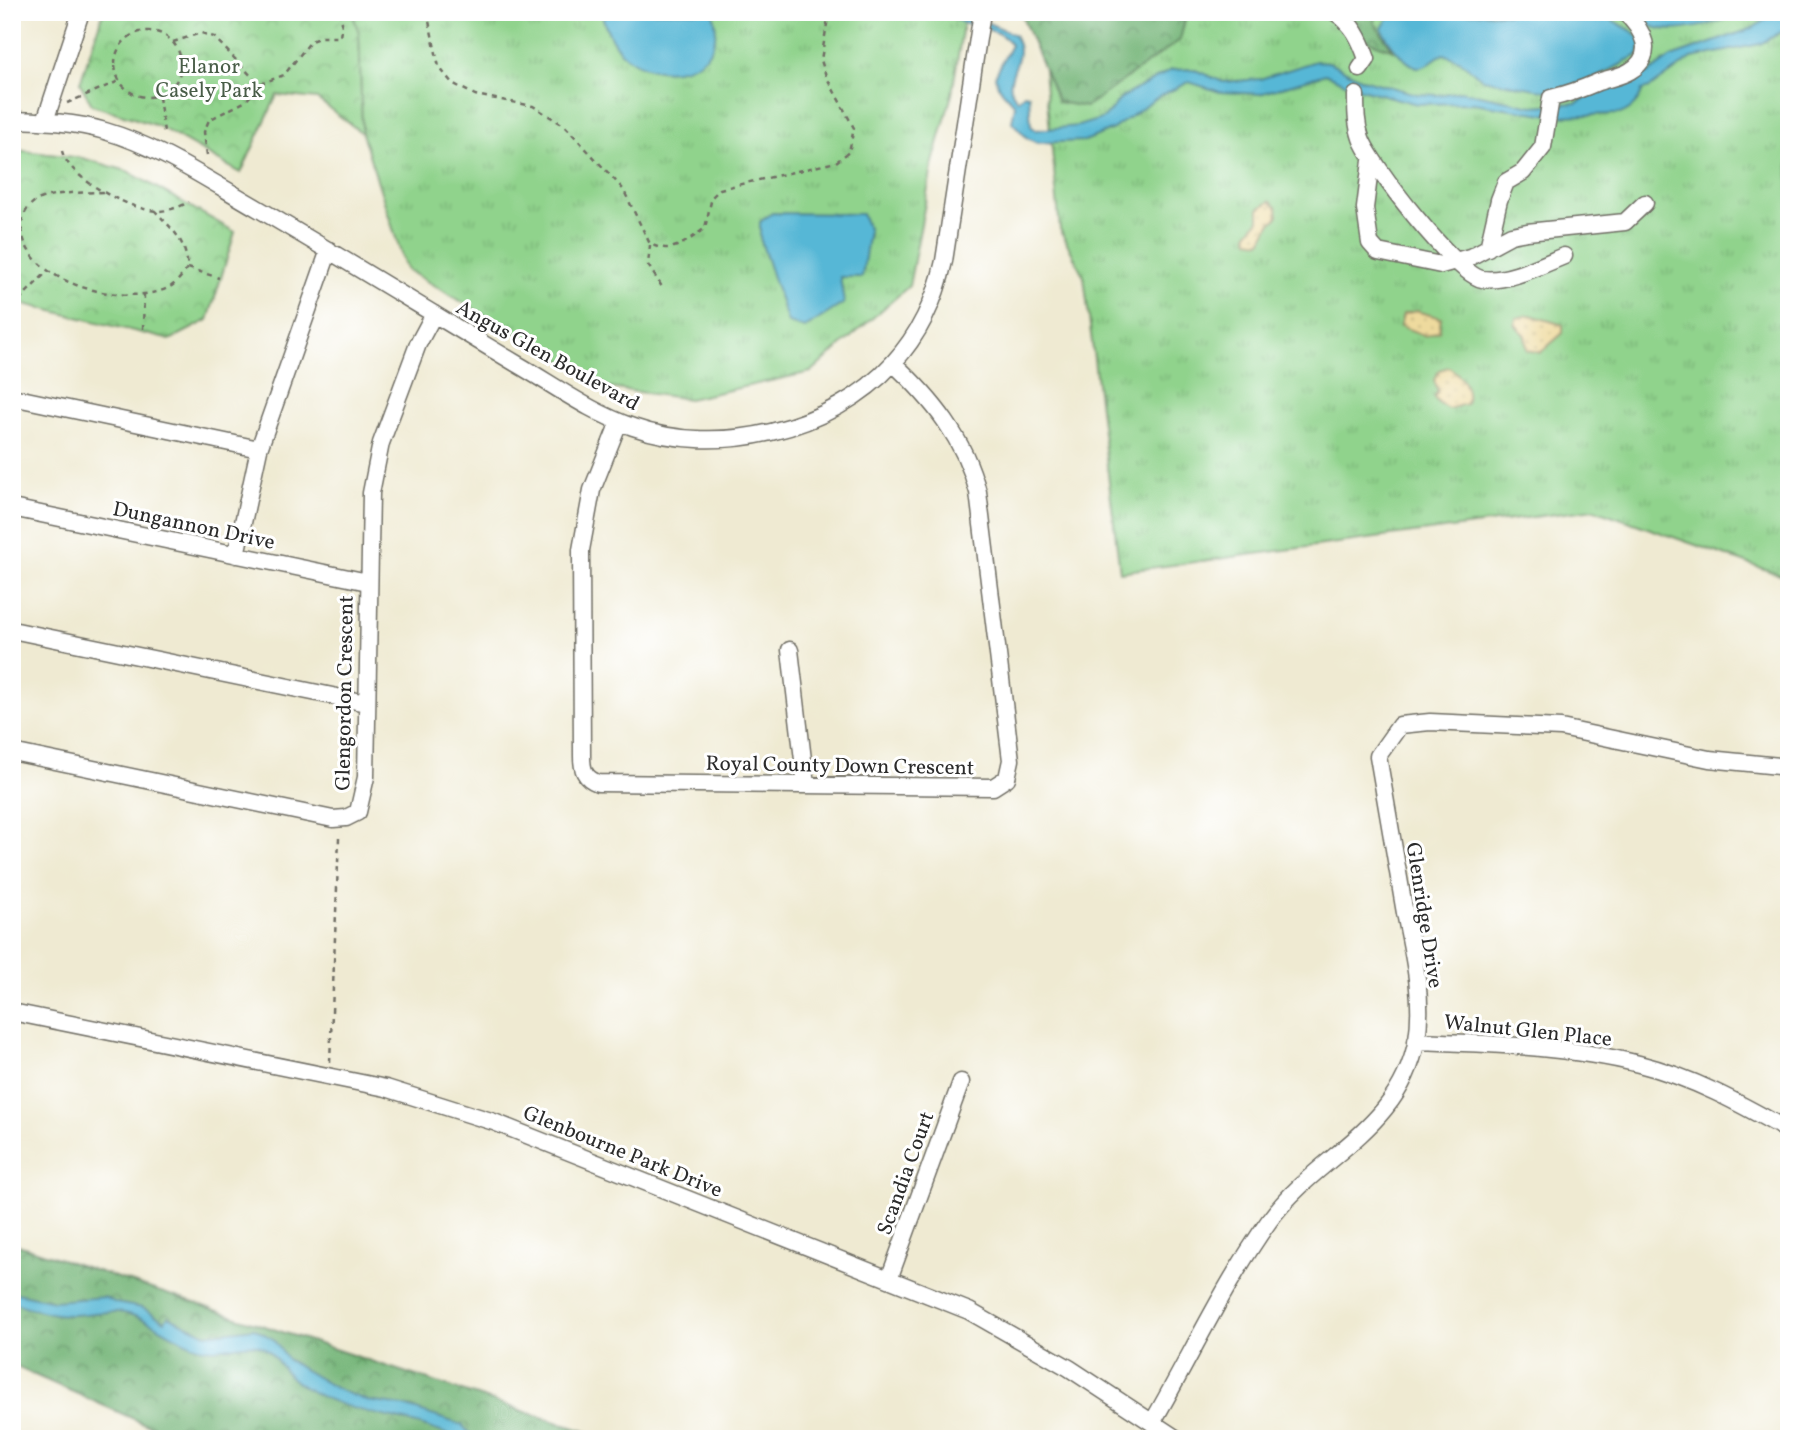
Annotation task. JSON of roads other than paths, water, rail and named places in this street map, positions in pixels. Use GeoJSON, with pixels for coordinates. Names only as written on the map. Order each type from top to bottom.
{"type":"FeatureCollection","features":[{"type":"Feature","properties":{"kind":"street"},"geometry":{"type":"LineString","coordinates":[[45,121],[81,12]]}},
{"type":"Feature","properties":{"kind":"street","name":"Angus Glen Boulevard"},"geometry":{"type":"LineString","coordinates":[[12,120],[45,121],[94,128],[145,146],[329,250],[619,422],[650,432],[691,439],[725,438],[777,429],[842,404],[893,363],[926,313],[941,274],[982,12]]}},
{"type":"Feature","properties":{"kind":"street"},"geometry":{"type":"LineString","coordinates":[[1335,12],[1349,21],[1361,42],[1367,59],[1360,69]]}},
{"type":"Feature","properties":{"kind":"street"},"geometry":{"type":"LineString","coordinates":[[1488,248],[1506,182],[1523,172],[1544,147],[1551,98],[1585,90],[1639,64],[1646,53],[1645,39],[1624,12]]}},
{"type":"Feature","properties":{"kind":"street"},"geometry":{"type":"LineString","coordinates":[[1356,95],[1361,138],[1371,161],[1454,262],[1471,276],[1485,279],[1525,272],[1564,256]]}},
{"type":"Feature","properties":{"kind":"street"},"geometry":{"type":"LineString","coordinates":[[1371,161],[1365,208],[1370,243],[1378,252],[1441,265],[1488,248],[1511,235],[1625,222],[1645,203]]}},
{"type":"Feature","properties":{"kind":"street"},"geometry":{"type":"LineString","coordinates":[[236,555],[259,449],[329,250]]}},
{"type":"Feature","properties":{"kind":"street","name":"Glengordon Crescent"},"geometry":{"type":"LineString","coordinates":[[12,752],[333,819],[346,818],[358,812],[364,797],[369,519],[376,464],[418,344],[434,314]]}},
{"type":"Feature","properties":{"kind":"street","name":"Royal County Down Crescent"},"geometry":{"type":"LineString","coordinates":[[619,422],[593,490],[581,551],[582,742],[585,774],[598,783],[985,788],[1000,784],[1010,769],[981,516],[972,468],[941,412],[893,363]]}},
{"type":"Feature","properties":{"kind":"street"},"geometry":{"type":"LineString","coordinates":[[12,397],[259,449]]}},
{"type":"Feature","properties":{"kind":"street","name":"Dungannon Drive"},"geometry":{"type":"LineString","coordinates":[[12,508],[368,582]]}},
{"type":"Feature","properties":{"kind":"street"},"geometry":{"type":"LineString","coordinates":[[12,630],[366,703]]}},
{"type":"Feature","properties":{"kind":"street"},"geometry":{"type":"LineString","coordinates":[[790,650],[806,785]]}},
{"type":"Feature","properties":{"kind":"street","name":"Glenridge Drive"},"geometry":{"type":"LineString","coordinates":[[1152,1423],[1230,1283],[1265,1228],[1294,1189],[1379,1117],[1406,1076],[1416,1041],[1419,1016],[1414,960],[1378,755],[1400,725],[1430,722],[1561,728],[1709,759],[1789,767]]}},
{"type":"Feature","properties":{"kind":"street","name":"Glenbourne Park Drive"},"geometry":{"type":"LineString","coordinates":[[12,1012],[423,1098],[494,1122],[969,1311],[1012,1333],[1177,1439]]}},
{"type":"Feature","properties":{"kind":"street","name":"Walnut Glen Place"},"geometry":{"type":"LineString","coordinates":[[1416,1041],[1545,1048],[1639,1063],[1699,1084],[1789,1131]]}},
{"type":"Feature","properties":{"kind":"street","name":"Scandia Court"},"geometry":{"type":"LineString","coordinates":[[889,1279],[961,1082]]}},
{"type":"Feature","properties":{"kind":"water"},"geometry":{"type":"Polygon","coordinates":[[[601,12],[713,12],[716,33],[711,49],[701,61],[670,71],[652,69],[635,62],[620,51],[608,33],[601,12]]]}},
{"type":"Feature","properties":{"kind":"water"},"geometry":{"type":"Polygon","coordinates":[[[953,12],[964,12],[1015,35],[1019,51],[1011,88],[1018,100],[1024,94],[1029,95],[1031,126],[1036,130],[1078,126],[1104,118],[1122,97],[1171,70],[1193,69],[1223,82],[1260,79],[1316,61],[1329,62],[1362,79],[1417,94],[1438,95],[1461,91],[1532,106],[1576,103],[1601,90],[1649,73],[1671,57],[1753,28],[1776,12],[1789,12],[1789,28],[1760,44],[1692,58],[1650,88],[1642,90],[1634,105],[1620,114],[1557,116],[1473,103],[1417,104],[1357,88],[1325,74],[1260,94],[1220,92],[1189,82],[1158,97],[1113,129],[1085,141],[1037,143],[1027,138],[1012,122],[1015,105],[998,86],[995,76],[1011,45],[1000,34],[960,22],[953,18],[953,12]]]}},
{"type":"Feature","properties":{"kind":"water"},"geometry":{"type":"Polygon","coordinates":[[[1392,12],[1603,15],[1632,31],[1642,41],[1638,55],[1598,77],[1552,92],[1483,79],[1459,60],[1444,54],[1423,67],[1409,63],[1382,28],[1392,12]]]}},
{"type":"Feature","properties":{"kind":"water"},"geometry":{"type":"Polygon","coordinates":[[[1637,12],[1742,12],[1709,24],[1670,30],[1649,25],[1637,12]]]}},
{"type":"Feature","properties":{"kind":"water"},"geometry":{"type":"Polygon","coordinates":[[[772,213],[862,214],[869,230],[862,277],[840,277],[844,303],[805,328],[788,323],[760,238],[760,222],[772,213]]]}},
{"type":"Feature","properties":{"kind":"water"},"geometry":{"type":"Polygon","coordinates":[[[12,1292],[54,1301],[104,1297],[116,1303],[143,1308],[165,1321],[168,1316],[206,1334],[254,1328],[273,1339],[288,1360],[339,1390],[368,1401],[404,1406],[462,1425],[475,1439],[450,1435],[322,1397],[295,1381],[268,1351],[257,1345],[204,1348],[129,1314],[111,1312],[62,1315],[12,1302],[12,1292]]]}},
{"type":"Feature","properties":{"kind":"park label","name":"Elanor Casely Park"},"geometry":{"type":"Point","coordinates":[209,78]}}]}
